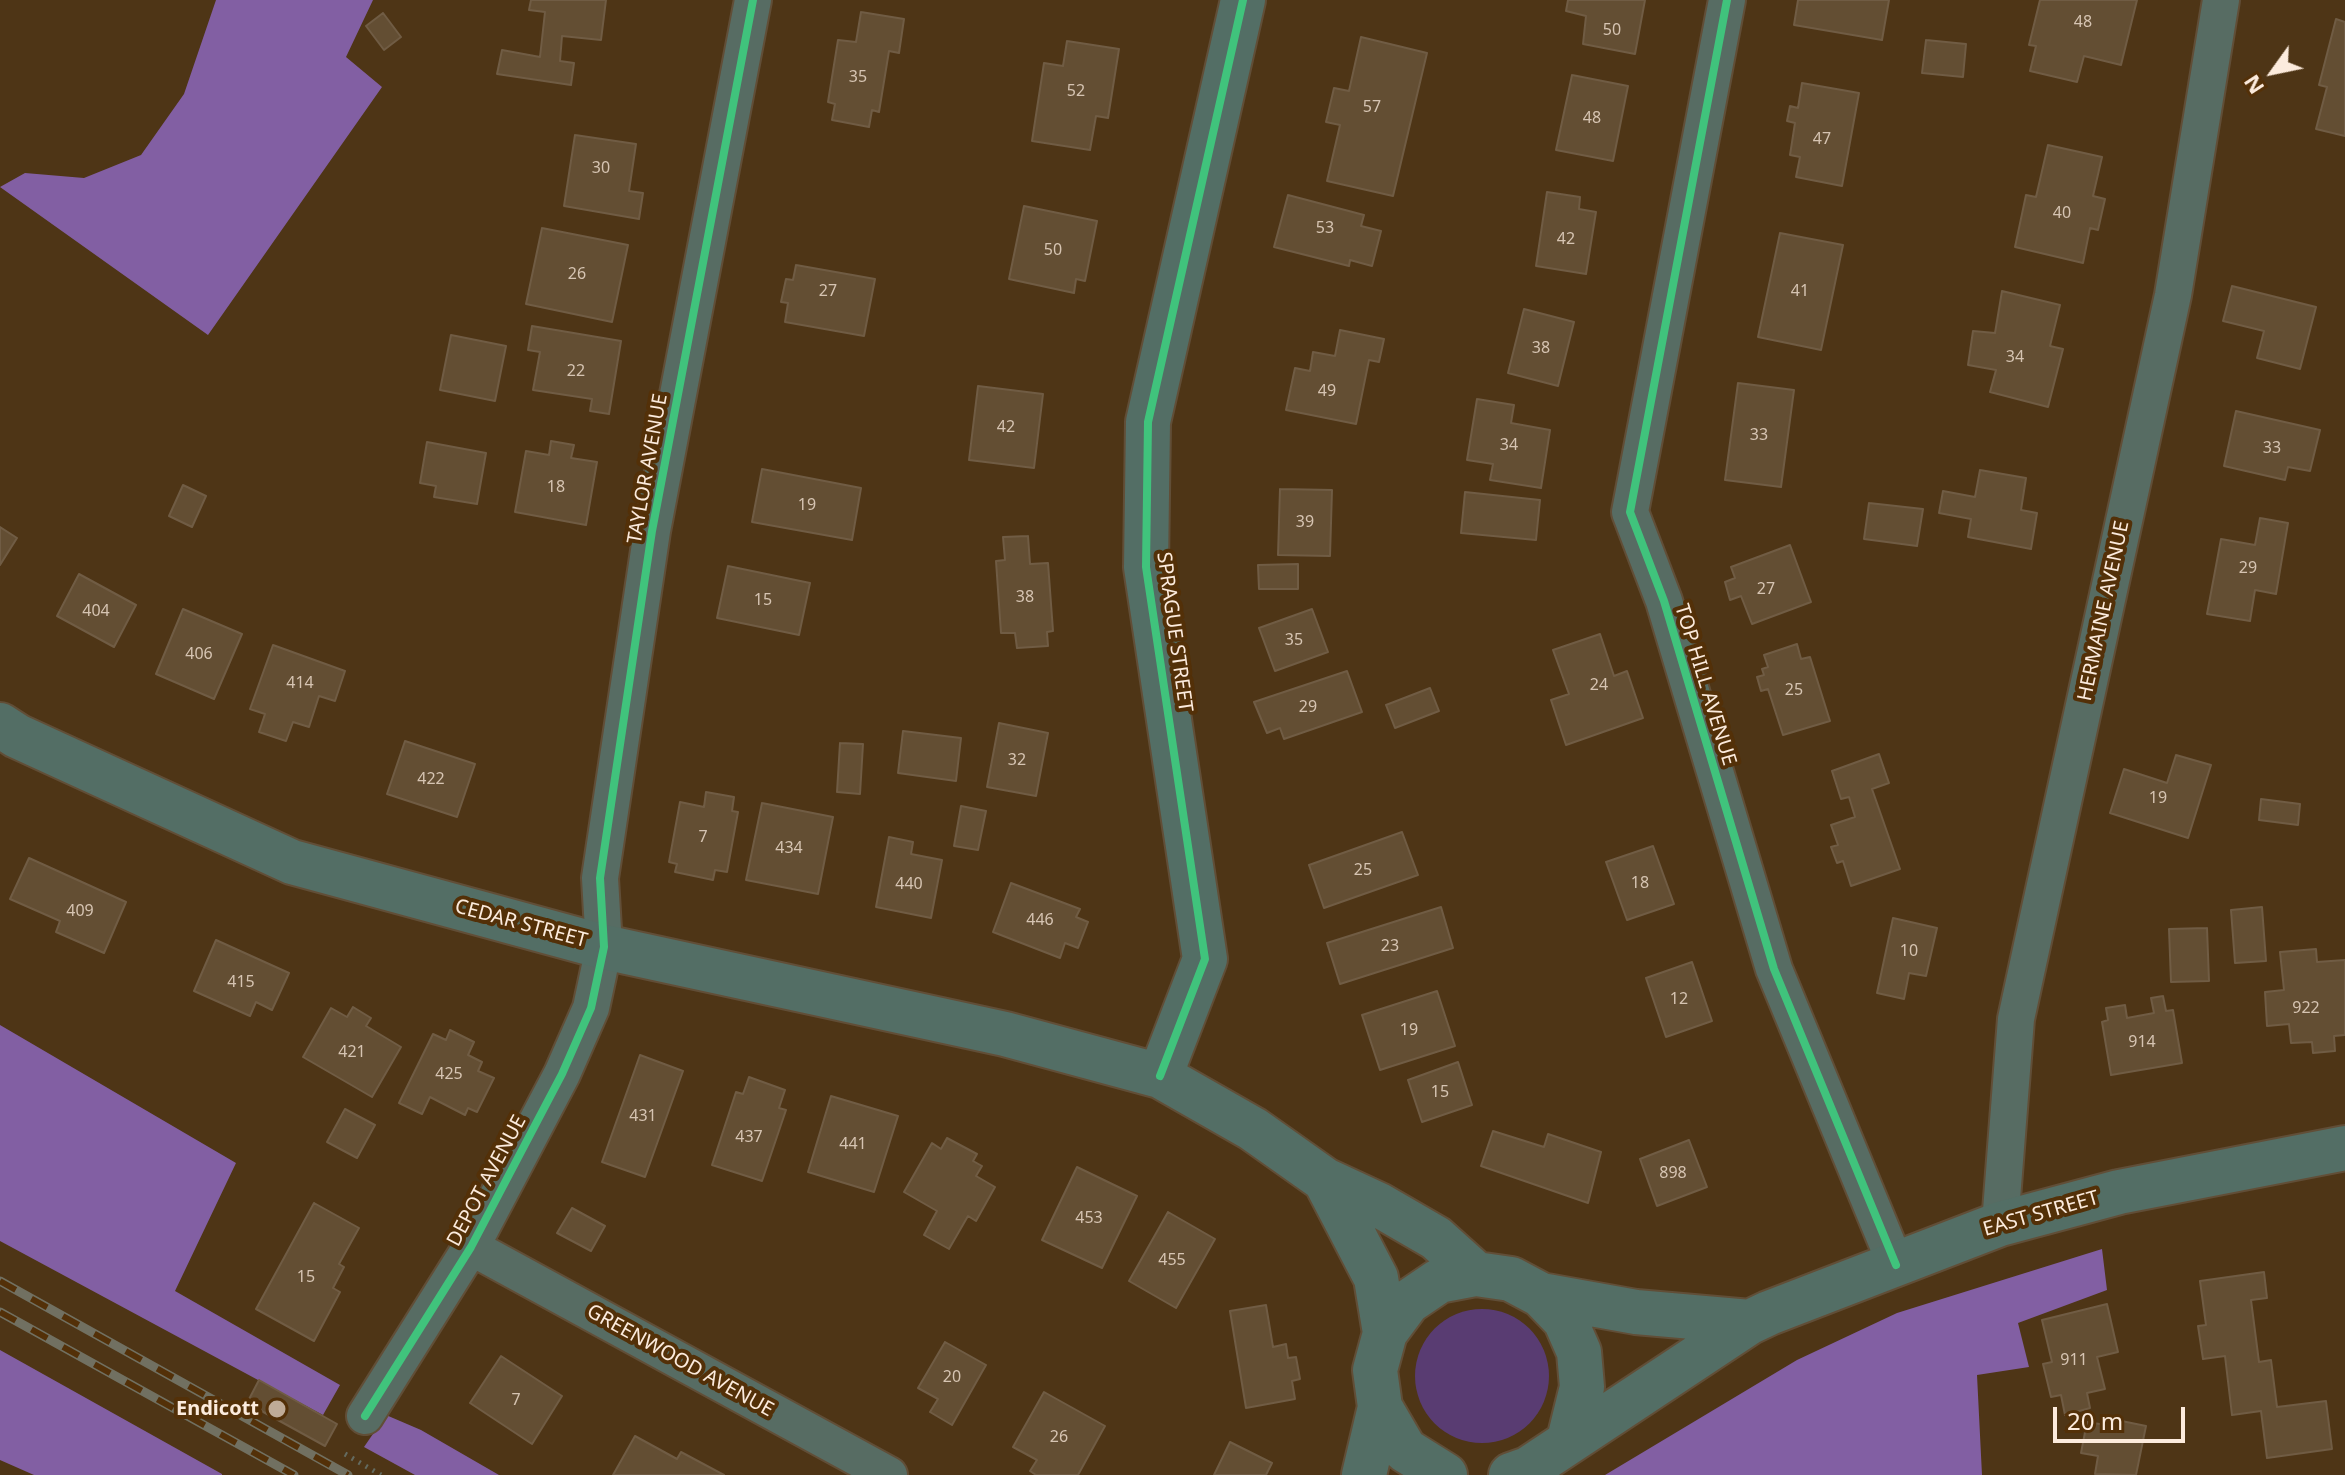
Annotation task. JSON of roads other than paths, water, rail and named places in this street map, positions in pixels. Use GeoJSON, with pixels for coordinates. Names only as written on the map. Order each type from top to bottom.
{"type":"FeatureCollection","features":[{"type":"Feature","properties":{"kind":"main road","name":"SPRAGUE STREET"},"geometry":{"type":"LineString","coordinates":[[1160,1076],[1205,959],[1146,567],[1148,422],[1243,0]]}},
{"type":"Feature","properties":{"kind":"main road","name":"CEDAR STREET"},"geometry":{"type":"LineString","coordinates":[[0,725],[17,736],[292,862],[604,947],[1005,1034],[1160,1076]]}},
{"type":"Feature","properties":{"kind":"main road"},"geometry":{"type":"LineString","coordinates":[[1160,1076],[1253,1129],[1325,1180],[1379,1205],[1436,1238],[1476,1274]]}},
{"type":"Feature","properties":{"kind":"main road","name":"EAST STREET"},"geometry":{"type":"LineString","coordinates":[[1511,1475],[1528,1469],[1750,1322],[2000,1224],[2119,1192],[2345,1148]]}},
{"type":"Feature","properties":{"kind":"main road"},"geometry":{"type":"LineString","coordinates":[[1325,1180],[1376,1278],[1385,1333]]}},
{"type":"Feature","properties":{"kind":"main road"},"geometry":{"type":"LineString","coordinates":[[1364,1475],[1380,1407],[1375,1370],[1385,1333],[1408,1302],[1439,1281],[1476,1274],[1511,1279],[1541,1295],[1565,1320],[1579,1352],[1582,1387],[1569,1440]]}},
{"type":"Feature","properties":{"kind":"main road","name":"EAST STREET"},"geometry":{"type":"LineString","coordinates":[[1541,1295],[1636,1312],[1750,1322]]}},
{"type":"Feature","properties":{"kind":"main road"},"geometry":{"type":"LineString","coordinates":[[1380,1407],[1405,1450],[1445,1475]]}},
{"type":"Feature","properties":{"kind":"street","name":"TAYLOR AVENUE"},"geometry":{"type":"LineString","coordinates":[[604,947],[600,878],[647,562],[753,0]]}},
{"type":"Feature","properties":{"kind":"street","name":"TOP HILL AVENUE"},"geometry":{"type":"LineString","coordinates":[[1727,0],[1630,512],[1664,601],[1774,969],[1896,1265]]}},
{"type":"Feature","properties":{"kind":"street","name":"HERMAINE AVENUE"},"geometry":{"type":"LineString","coordinates":[[2000,1224],[2016,1019],[2173,295],[2221,0]]}},
{"type":"Feature","properties":{"kind":"street","name":"DEPOT AVENUE"},"geometry":{"type":"LineString","coordinates":[[365,1416],[471,1247],[562,1074],[591,1008],[604,947]]}},
{"type":"Feature","properties":{"kind":"street","name":"GREENWOOD AVENUE"},"geometry":{"type":"LineString","coordinates":[[471,1247],[889,1475]]}},
{"type":"Feature","properties":{"kind":"railway"},"geometry":{"type":"LineString","coordinates":[[0,1281],[348,1475]]}},
{"type":"Feature","properties":{"kind":"railway"},"geometry":{"type":"LineString","coordinates":[[0,1312],[294,1475]]}},
{"type":"Feature","properties":{"kind":"place","name":"Endicott"},"geometry":{"type":"Point","coordinates":[277,1409]}}]}
